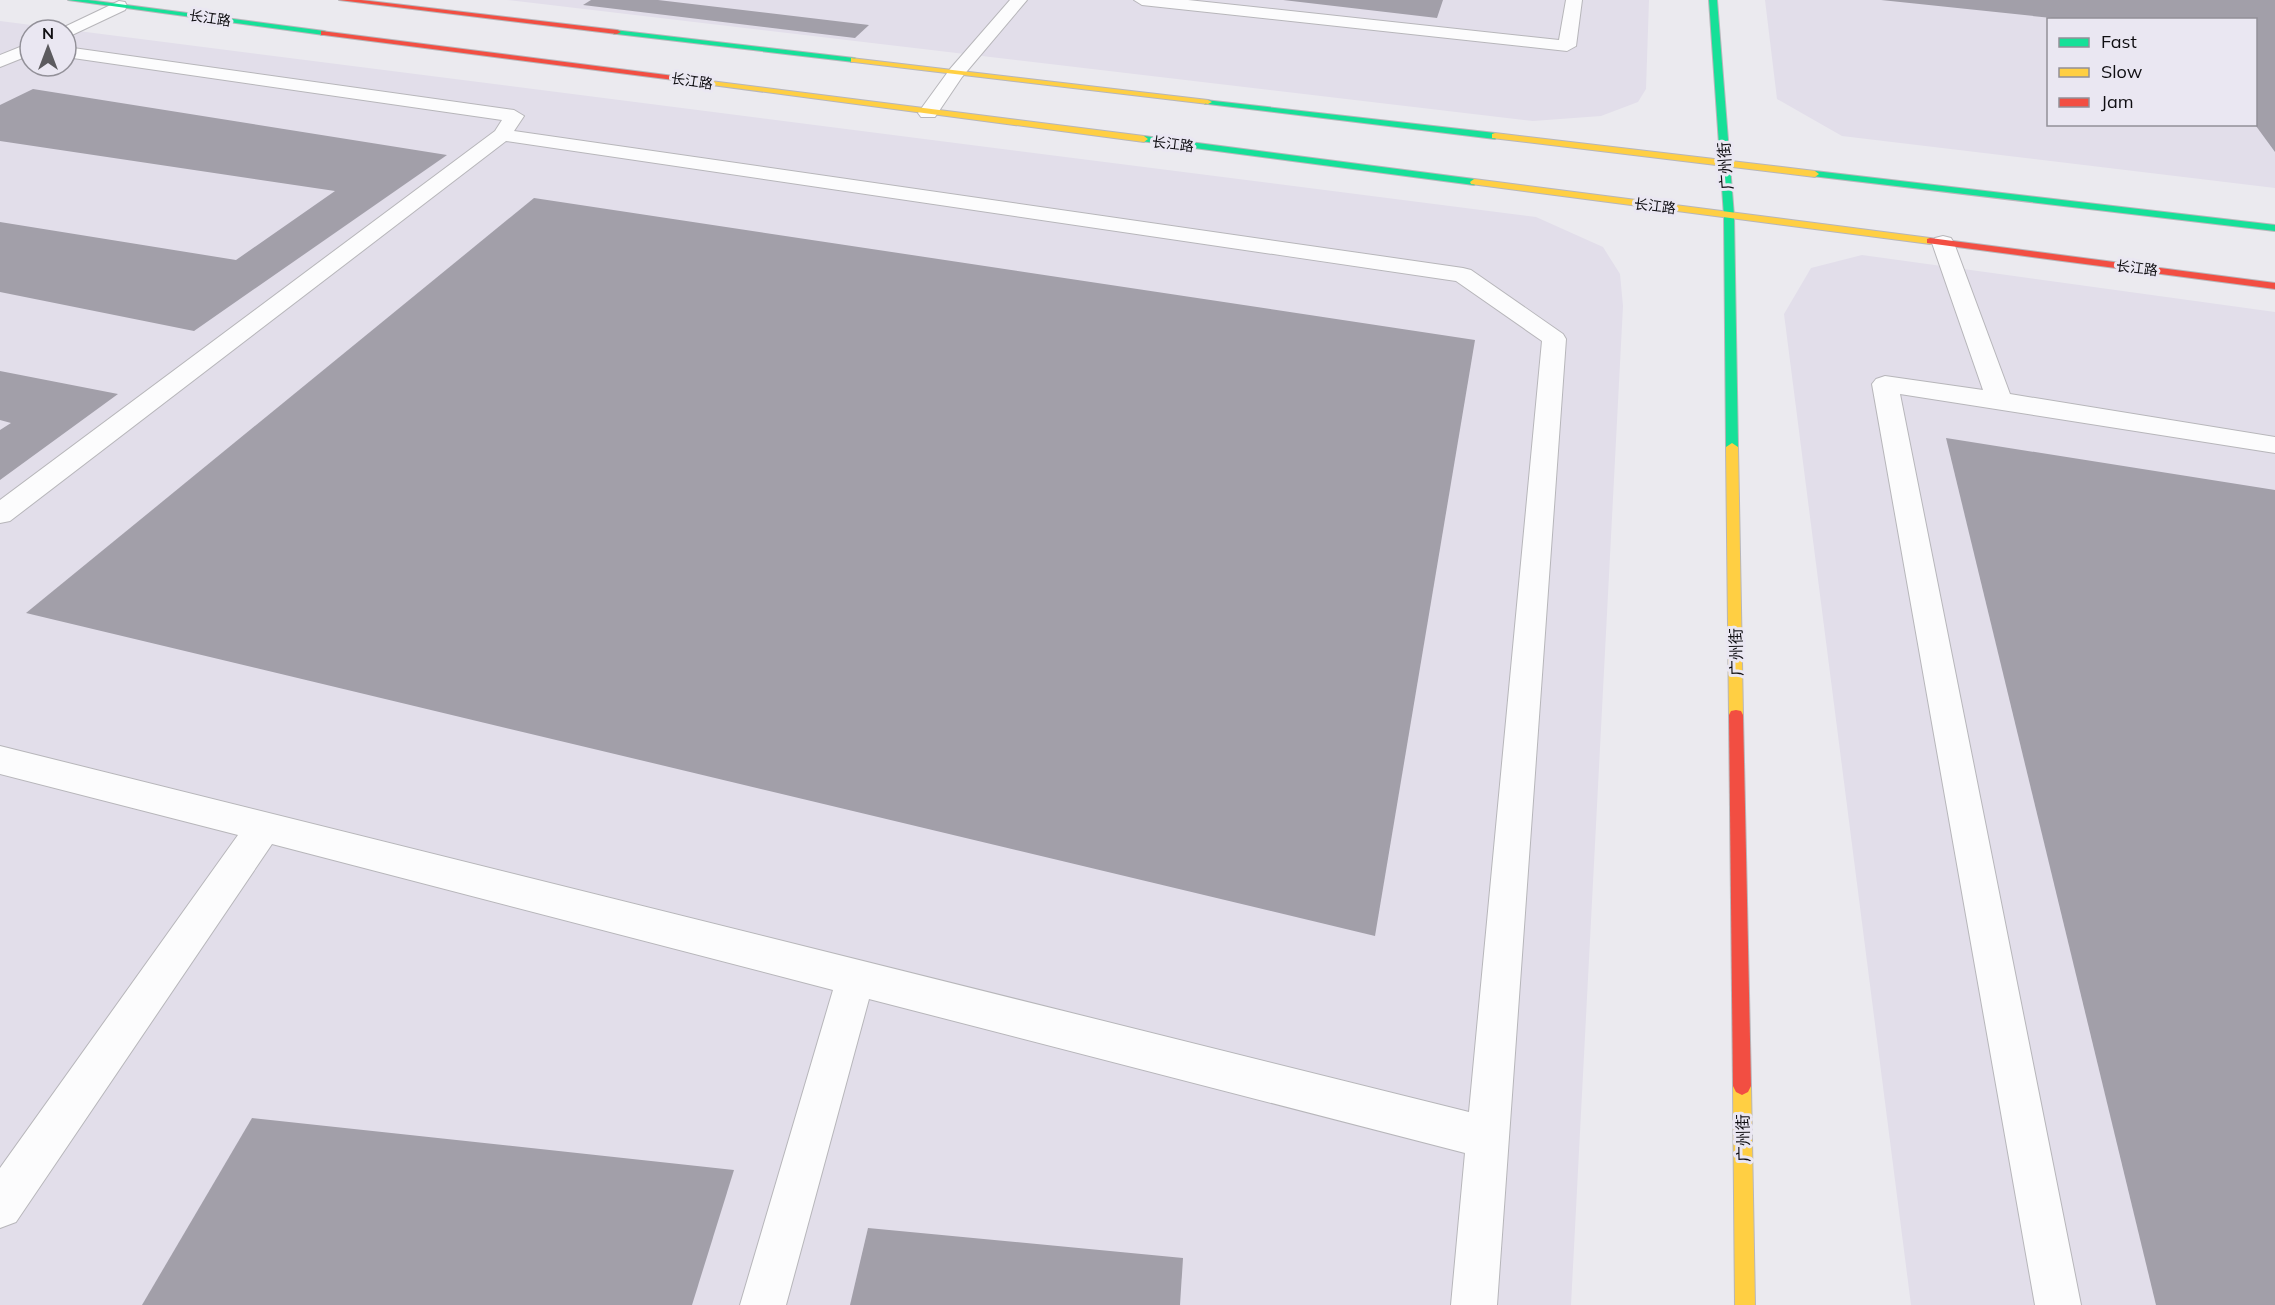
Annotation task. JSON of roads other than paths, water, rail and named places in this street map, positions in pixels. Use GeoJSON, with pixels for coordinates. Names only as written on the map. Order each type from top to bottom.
{"type":"FeatureCollection","features":[{"type":"Feature","properties":{"kind":"main road","name":"长江路"},"geometry":{"type":"LineString","coordinates":[[72,0],[2275,286]]}},
{"type":"Feature","properties":{"kind":"main road"},"geometry":{"type":"LineString","coordinates":[[343,0],[2275,228]]}},
{"type":"Feature","properties":{"kind":"main road","name":"广州街"},"geometry":{"type":"LineString","coordinates":[[1713,0],[1729,216],[1746,1305]]}},
{"type":"Feature","properties":{"kind":"lane"},"geometry":{"type":"LineString","coordinates":[[928,112],[956,73],[1019,0]]}},
{"type":"Feature","properties":{"kind":"lane"},"geometry":{"type":"LineString","coordinates":[[1142,0],[1567,46],[1574,0]]}},
{"type":"Feature","properties":{"kind":"lane"},"geometry":{"type":"LineString","coordinates":[[78,25],[119,6]]}},
{"type":"Feature","properties":{"kind":"lane"},"geometry":{"type":"LineString","coordinates":[[0,62],[18,54]]}},
{"type":"Feature","properties":{"kind":"lane"},"geometry":{"type":"LineString","coordinates":[[0,514],[502,135],[514,117],[78,54]]}},
{"type":"Feature","properties":{"kind":"lane"},"geometry":{"type":"LineString","coordinates":[[502,135],[1463,275],[1554,339],[1474,1305]]}},
{"type":"Feature","properties":{"kind":"lane"},"geometry":{"type":"LineString","coordinates":[[1943,243],[1999,400]]}},
{"type":"Feature","properties":{"kind":"lane"},"geometry":{"type":"LineString","coordinates":[[2058,1305],[1885,384],[1999,400],[2275,445]]}},
{"type":"Feature","properties":{"kind":"lane"},"geometry":{"type":"LineString","coordinates":[[0,760],[1488,1138]]}},
{"type":"Feature","properties":{"kind":"lane"},"geometry":{"type":"LineString","coordinates":[[0,1206],[265,826]]}},
{"type":"Feature","properties":{"kind":"lane"},"geometry":{"type":"LineString","coordinates":[[763,1305],[856,977]]}}]}
